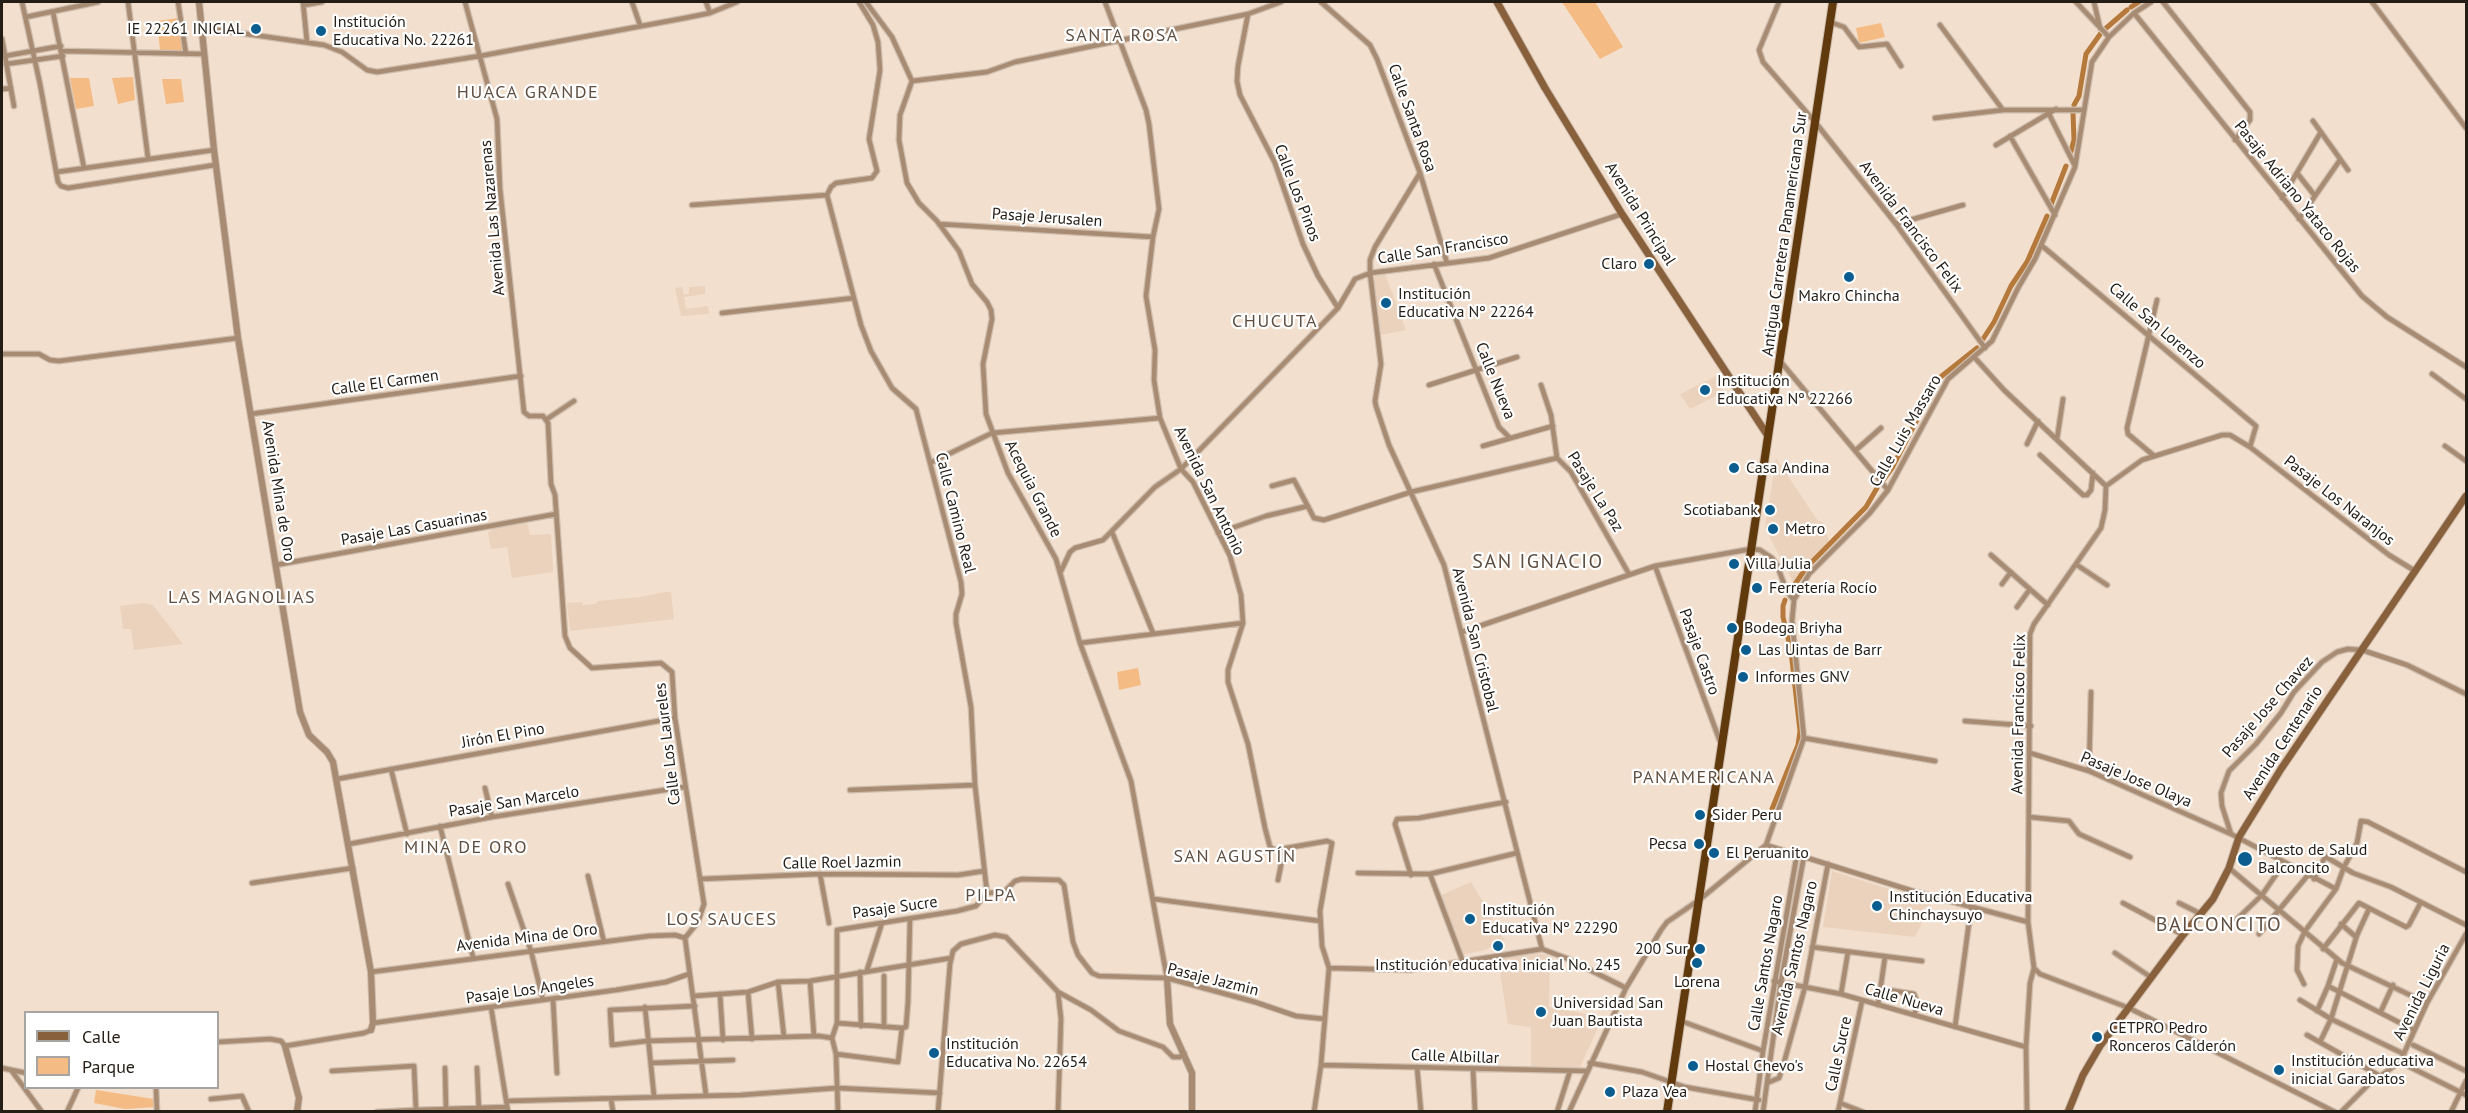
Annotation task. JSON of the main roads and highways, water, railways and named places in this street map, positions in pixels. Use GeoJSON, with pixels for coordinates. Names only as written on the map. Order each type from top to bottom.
{"type":"FeatureCollection","features":[{"type":"Feature","properties":{"kind":"highway","name":"Antigua Carretera Panamericana Sur"},"geometry":{"type":"LineString","coordinates":[[1667,1112],[1833,2]]}},
{"type":"Feature","properties":{"kind":"main road","name":"Avenida Principal"},"geometry":{"type":"LineString","coordinates":[[1497,2],[1545,88],[1623,214],[1768,436]]}},
{"type":"Feature","properties":{"kind":"main road","name":"Avenida Centenario"},"geometry":{"type":"LineString","coordinates":[[2068,1112],[2083,1075],[2100,1046],[2183,935],[2202,915],[2220,888],[2229,868],[2235,836],[2322,705],[2464,505],[2466,496]]}},
{"type":"Feature","properties":{"kind":"waterway"},"geometry":{"type":"LineString","coordinates":[[2131,7],[2139,2]]}},
{"type":"Feature","properties":{"kind":"waterway"},"geometry":{"type":"LineString","coordinates":[[2104,30],[2127,10]]}},
{"type":"Feature","properties":{"kind":"waterway"},"geometry":{"type":"LineString","coordinates":[[2074,105],[2079,96],[2086,54],[2101,33]]}},
{"type":"Feature","properties":{"kind":"waterway"},"geometry":{"type":"LineString","coordinates":[[2071,151],[2074,140],[2073,113]]}},
{"type":"Feature","properties":{"kind":"waterway"},"geometry":{"type":"LineString","coordinates":[[2050,207],[2066,166]]}},
{"type":"Feature","properties":{"kind":"waterway"},"geometry":{"type":"LineString","coordinates":[[1983,339],[2011,286],[2027,262],[2047,216]]}},
{"type":"Feature","properties":{"kind":"waterway"},"geometry":{"type":"LineString","coordinates":[[1884,479],[1892,468],[1938,379],[1977,348]]}},
{"type":"Feature","properties":{"kind":"waterway"},"geometry":{"type":"LineString","coordinates":[[1791,590],[1806,568],[1866,507],[1877,488]]}},
{"type":"Feature","properties":{"kind":"waterway"},"geometry":{"type":"LineString","coordinates":[[1772,809],[1798,745],[1800,731],[1791,651],[1783,617],[1785,600]]}},
{"type":"Feature","properties":{"kind":"place","name":"IE 22261 INICIAL"},"geometry":{"type":"Point","coordinates":[256,29]}},
{"type":"Feature","properties":{"kind":"place","name":"Institución Educativa No. 22261"},"geometry":{"type":"Point","coordinates":[321,31]}},
{"type":"Feature","properties":{"kind":"place","name":"Claro"},"geometry":{"type":"Point","coordinates":[1649,264]}},
{"type":"Feature","properties":{"kind":"place","name":"Makro Chincha"},"geometry":{"type":"Point","coordinates":[1849,277]}},
{"type":"Feature","properties":{"kind":"place","name":"Institución Educativa Nº 22264"},"geometry":{"type":"Point","coordinates":[1386,303]}},
{"type":"Feature","properties":{"kind":"place","name":"Institución Educativa Nº 22266"},"geometry":{"type":"Point","coordinates":[1705,390]}},
{"type":"Feature","properties":{"kind":"place","name":"Casa Andina"},"geometry":{"type":"Point","coordinates":[1734,468]}},
{"type":"Feature","properties":{"kind":"place","name":"Scotiabank"},"geometry":{"type":"Point","coordinates":[1770,510]}},
{"type":"Feature","properties":{"kind":"place","name":"Metro"},"geometry":{"type":"Point","coordinates":[1773,529]}},
{"type":"Feature","properties":{"kind":"place","name":"Villa Julia"},"geometry":{"type":"Point","coordinates":[1734,564]}},
{"type":"Feature","properties":{"kind":"place","name":"Ferretería Rocío"},"geometry":{"type":"Point","coordinates":[1757,588]}},
{"type":"Feature","properties":{"kind":"place","name":"Bodega Briyha"},"geometry":{"type":"Point","coordinates":[1732,628]}},
{"type":"Feature","properties":{"kind":"place","name":"Las Uintas de Barr"},"geometry":{"type":"Point","coordinates":[1746,650]}},
{"type":"Feature","properties":{"kind":"place","name":"Informes GNV"},"geometry":{"type":"Point","coordinates":[1743,677]}},
{"type":"Feature","properties":{"kind":"place","name":"Sider Peru"},"geometry":{"type":"Point","coordinates":[1700,815]}},
{"type":"Feature","properties":{"kind":"place","name":"Pecsa"},"geometry":{"type":"Point","coordinates":[1699,844]}},
{"type":"Feature","properties":{"kind":"place","name":"El Peruanito"},"geometry":{"type":"Point","coordinates":[1714,853]}},
{"type":"Feature","properties":{"kind":"place","name":"Puesto de Salud Balconcito"},"geometry":{"type":"Point","coordinates":[2245,859]}},
{"type":"Feature","properties":{"kind":"place","name":"Institución Educativa Chinchaysuyo"},"geometry":{"type":"Point","coordinates":[1877,906]}},
{"type":"Feature","properties":{"kind":"place","name":"Institución Educativa Nº 22290"},"geometry":{"type":"Point","coordinates":[1470,919]}},
{"type":"Feature","properties":{"kind":"place","name":"Institución educativa inicial No. 245"},"geometry":{"type":"Point","coordinates":[1498,946]}},
{"type":"Feature","properties":{"kind":"place","name":"200 Sur"},"geometry":{"type":"Point","coordinates":[1700,949]}},
{"type":"Feature","properties":{"kind":"place","name":"Lorena"},"geometry":{"type":"Point","coordinates":[1697,963]}},
{"type":"Feature","properties":{"kind":"place","name":"Universidad San Juan Bautista"},"geometry":{"type":"Point","coordinates":[1541,1012]}},
{"type":"Feature","properties":{"kind":"place","name":"CETPRO Pedro Ronceros Calderón"},"geometry":{"type":"Point","coordinates":[2097,1037]}},
{"type":"Feature","properties":{"kind":"place","name":"Institución Educativa No. 22654"},"geometry":{"type":"Point","coordinates":[934,1053]}},
{"type":"Feature","properties":{"kind":"place","name":"Hostal Chevo's"},"geometry":{"type":"Point","coordinates":[1693,1066]}},
{"type":"Feature","properties":{"kind":"place","name":"Institución educativa inicial Garabatos"},"geometry":{"type":"Point","coordinates":[2279,1070]}},
{"type":"Feature","properties":{"kind":"place","name":"Plaza Vea"},"geometry":{"type":"Point","coordinates":[1610,1092]}},
{"type":"Feature","properties":{"kind":"district","name":"SANTA ROSA"},"geometry":{"type":"Point","coordinates":[1122,36]}},
{"type":"Feature","properties":{"kind":"district","name":"HUACA GRANDE"},"geometry":{"type":"Point","coordinates":[528,93]}},
{"type":"Feature","properties":{"kind":"district","name":"CHUCUTA"},"geometry":{"type":"Point","coordinates":[1275,322]}},
{"type":"Feature","properties":{"kind":"district","name":"SAN IGNACIO"},"geometry":{"type":"Point","coordinates":[1538,562]}},
{"type":"Feature","properties":{"kind":"district","name":"LAS MAGNOLIAS"},"geometry":{"type":"Point","coordinates":[242,598]}},
{"type":"Feature","properties":{"kind":"district","name":"PANAMERICANA"},"geometry":{"type":"Point","coordinates":[1704,778]}},
{"type":"Feature","properties":{"kind":"district","name":"MINA DE ORO"},"geometry":{"type":"Point","coordinates":[466,848]}},
{"type":"Feature","properties":{"kind":"district","name":"SAN AGUSTÍN"},"geometry":{"type":"Point","coordinates":[1235,857]}},
{"type":"Feature","properties":{"kind":"district","name":"PILPA"},"geometry":{"type":"Point","coordinates":[991,896]}},
{"type":"Feature","properties":{"kind":"district","name":"LOS SAUCES"},"geometry":{"type":"Point","coordinates":[722,920]}},
{"type":"Feature","properties":{"kind":"district","name":"BALCONCITO"},"geometry":{"type":"Point","coordinates":[2219,925]}}]}
